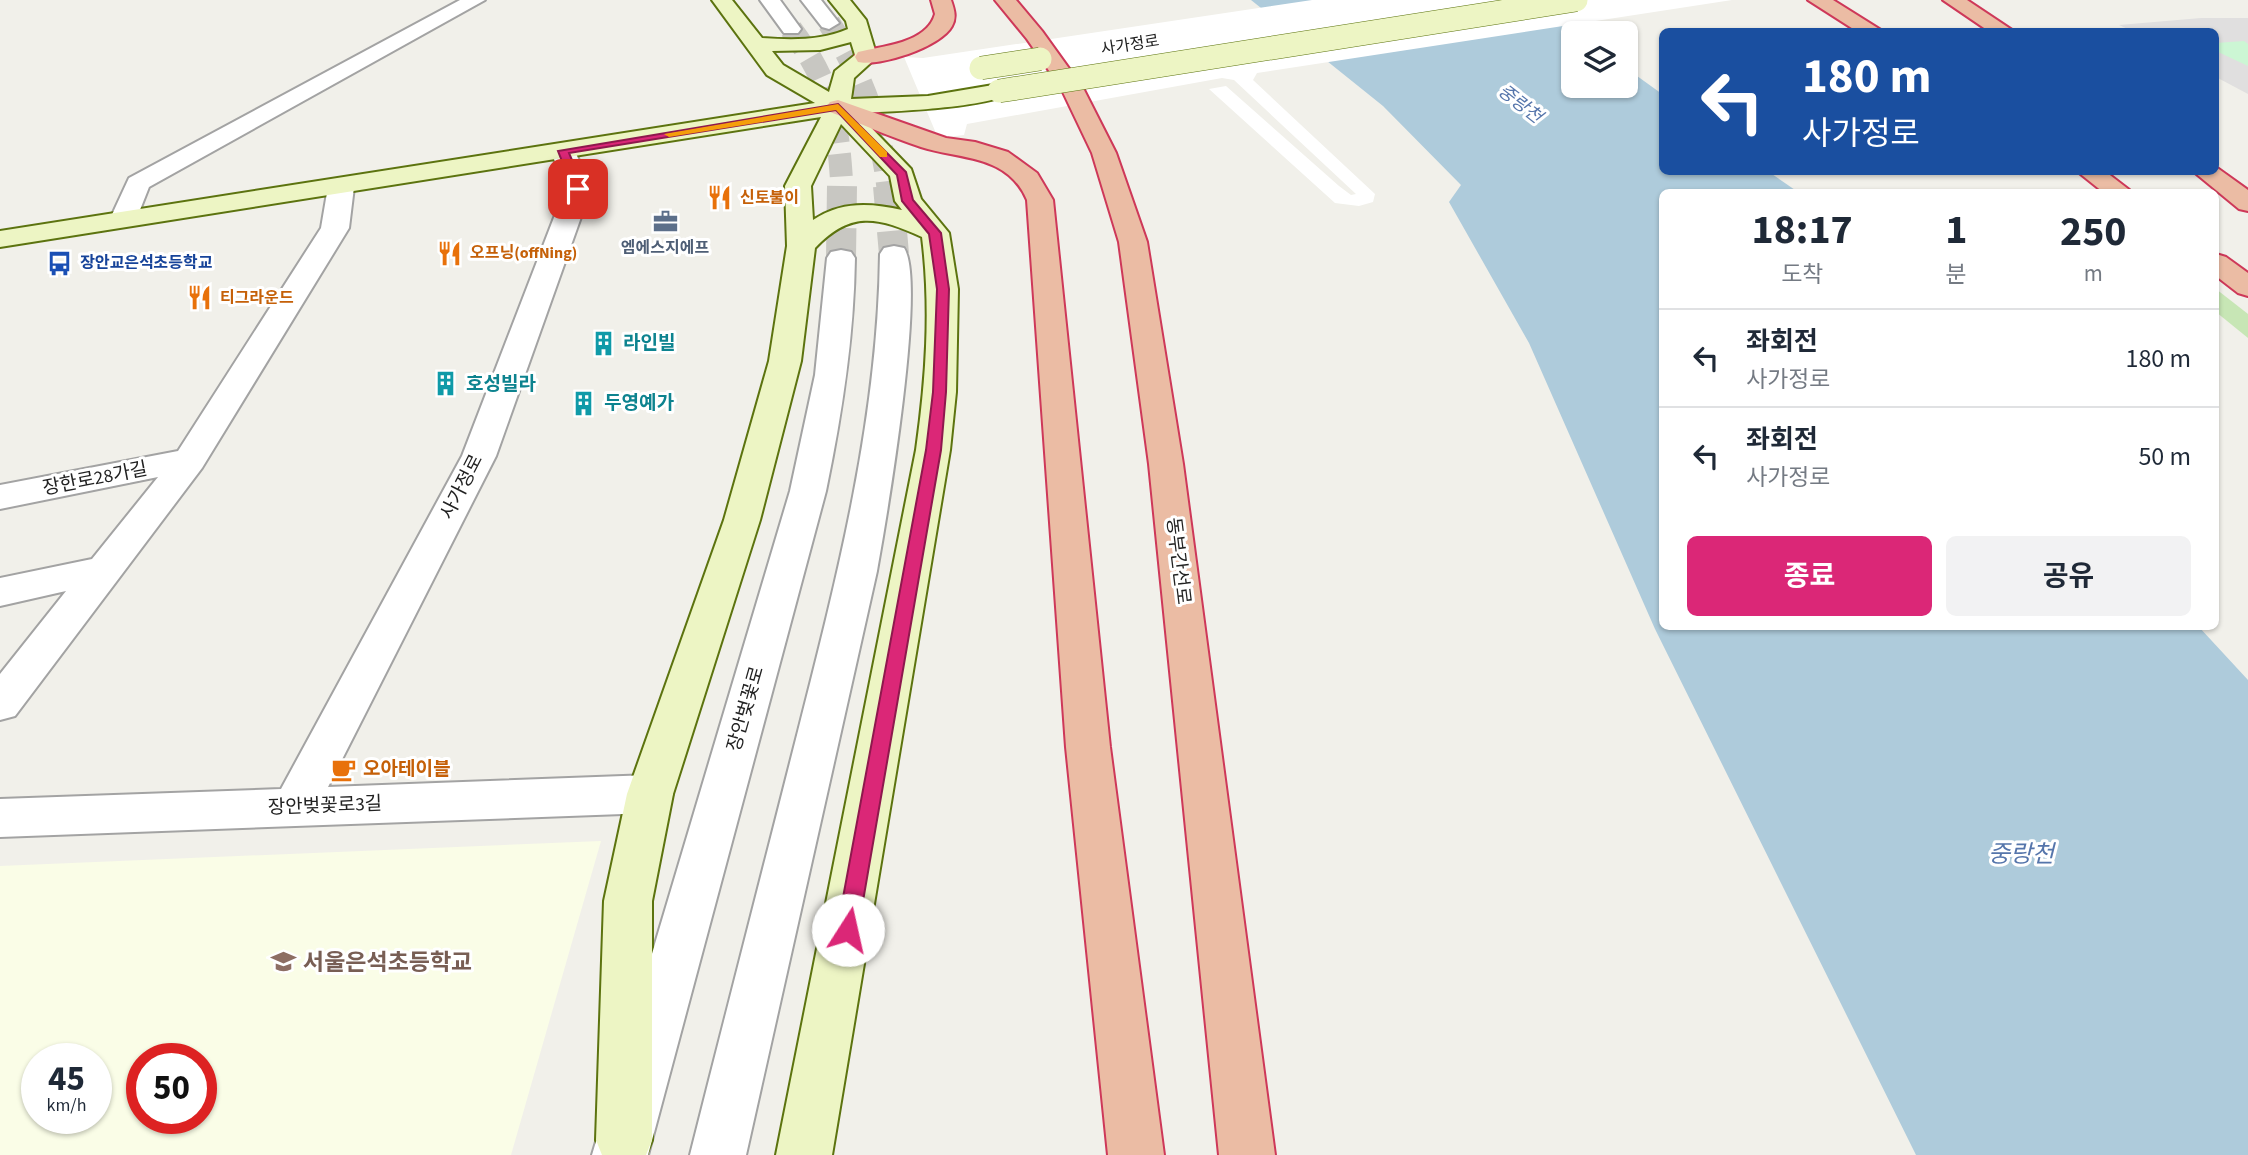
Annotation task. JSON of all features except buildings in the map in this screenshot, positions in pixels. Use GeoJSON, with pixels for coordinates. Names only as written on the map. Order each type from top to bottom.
{"type":"FeatureCollection","features":[{"type":"Feature","properties":{"kind":"highway"},"geometry":{"type":"LineString","coordinates":[[866,57],[929,38],[944,21],[946,11],[941,0]]}},
{"type":"Feature","properties":{"kind":"highway","name":"동부간선로"},"geometry":{"type":"LineString","coordinates":[[1005,0],[1035,35],[1072,88],[1104,153],[1133,242],[1166,464],[1247,1155]]}},
{"type":"Feature","properties":{"kind":"highway"},"geometry":{"type":"LineString","coordinates":[[1818,0],[1867,28]]}},
{"type":"Feature","properties":{"kind":"highway"},"geometry":{"type":"LineString","coordinates":[[1954,0],[1999,28]]}},
{"type":"Feature","properties":{"kind":"highway"},"geometry":{"type":"LineString","coordinates":[[838,107],[944,146],[975,149],[992,155],[1024,172],[1035,185],[1040,200],[1088,747],[1136,1155]]}},
{"type":"Feature","properties":{"kind":"highway"},"geometry":{"type":"LineString","coordinates":[[2094,175],[2115,189]]}},
{"type":"Feature","properties":{"kind":"highway"},"geometry":{"type":"LineString","coordinates":[[2211,175],[2248,203]]}},
{"type":"Feature","properties":{"kind":"highway"},"geometry":{"type":"LineString","coordinates":[[2219,265],[2248,287]]}},
{"type":"Feature","properties":{"kind":"main road"},"geometry":{"type":"LineString","coordinates":[[722,0],[775,70],[838,107],[902,174],[908,201],[935,233],[943,289],[940,392],[933,450],[804,1155]]}},
{"type":"Feature","properties":{"kind":"main road"},"geometry":{"type":"LineString","coordinates":[[622,1147],[628,901],[650,794],[742,520],[785,361],[801,246],[798,186],[838,107],[843,76],[866,57],[856,20],[839,0]]}},
{"type":"Feature","properties":{"kind":"main road"},"geometry":{"type":"LineString","coordinates":[[0,239],[838,107],[928,103],[1576,0]]}},
{"type":"Feature","properties":{"kind":"main road"},"geometry":{"type":"LineString","coordinates":[[753,44],[813,45],[843,39],[858,32]]}},
{"type":"Feature","properties":{"kind":"main road","name":"사가정로"},"geometry":{"type":"LineString","coordinates":[[955,72],[1075,53]]}},
{"type":"Feature","properties":{"kind":"main road"},"geometry":{"type":"LineString","coordinates":[[838,107],[903,82]]}},
{"type":"Feature","properties":{"kind":"main road"},"geometry":{"type":"LineString","coordinates":[[801,246],[817,226],[857,213],[880,212],[935,233]]}},
{"type":"Feature","properties":{"kind":"street"},"geometry":{"type":"LineString","coordinates":[[124,219],[138,183],[475,0]]}},
{"type":"Feature","properties":{"kind":"street"},"geometry":{"type":"LineString","coordinates":[[770,0],[791,29]]}},
{"type":"Feature","properties":{"kind":"street"},"geometry":{"type":"LineString","coordinates":[[811,0],[829,23]]}},
{"type":"Feature","properties":{"kind":"street","name":"사가정로"},"geometry":{"type":"LineString","coordinates":[[295,807],[479,456],[578,189],[563,151]]}},
{"type":"Feature","properties":{"kind":"street"},"geometry":{"type":"LineString","coordinates":[[0,704],[190,460],[335,228],[341,187]]}},
{"type":"Feature","properties":{"kind":"street"},"geometry":{"type":"LineString","coordinates":[[718,1155],[859,570],[874,495],[889,396],[895,299],[894,254]]}},
{"type":"Feature","properties":{"kind":"street","name":"장안벚꽃로"},"geometry":{"type":"LineString","coordinates":[[622,1147],[808,491],[832,379],[840,319],[841,258]]}},
{"type":"Feature","properties":{"kind":"street","name":"장한로28가길"},"geometry":{"type":"LineString","coordinates":[[0,497],[190,460]]}},
{"type":"Feature","properties":{"kind":"street"},"geometry":{"type":"LineString","coordinates":[[0,592],[104,570]]}},
{"type":"Feature","properties":{"kind":"street","name":"장안벚꽃로3길"},"geometry":{"type":"LineString","coordinates":[[0,818],[650,794]]}},
{"type":"Feature","properties":{"kind":"shaded area"},"geometry":{"type":"Polygon","coordinates":[[[2201,18],[2248,18],[2248,94],[2219,79],[2219,28],[2126,28],[2119,25],[2201,18]]]}},
{"type":"Feature","properties":{"kind":"shaded area","name":"서울은석초등학교"},"geometry":{"type":"Polygon","coordinates":[[[601,841],[511,1155],[0,1155],[0,866],[601,841]]]}},
{"type":"Feature","properties":{"kind":"green space"},"geometry":{"type":"Polygon","coordinates":[[[2244,41],[2248,44],[2248,66],[2219,52],[2219,43],[2244,41]]]}},
{"type":"Feature","properties":{"kind":"green space"},"geometry":{"type":"Polygon","coordinates":[[[2219,291],[2248,314],[2248,338],[2219,314],[2219,291]]]}},
{"type":"Feature","properties":{"kind":"water","name":"중랑천"},"geometry":{"type":"Polygon","coordinates":[[[1251,0],[1529,0],[1561,22],[1561,98],[1638,98],[1638,77],[1659,92],[1659,175],[1773,175],[1794,189],[1659,189],[1659,630],[2202,630],[2248,680],[2248,1155],[1916,1155],[1655,629],[1529,343],[1449,202],[1461,185],[1383,106],[1251,0]]]}},
{"type":"Feature","properties":{"kind":"pier"},"geometry":{"type":"Polygon","coordinates":[[[1312,0],[1732,0],[1595,21],[1561,21],[1561,26],[1257,73],[1253,80],[1375,194],[1373,202],[1359,206],[1335,203],[1209,89],[1226,86],[1339,186],[1351,195],[1356,194],[1234,80],[1222,78],[967,124],[964,135],[938,138],[904,57],[923,58],[1312,0]]]}},
{"type":"Feature","properties":{"kind":"tunnel"},"geometry":{"type":"LineString","coordinates":[[829,23],[851,62],[868,102],[880,144],[888,188]]}},
{"type":"Feature","properties":{"kind":"tunnel"},"geometry":{"type":"LineString","coordinates":[[791,29],[816,68],[830,104],[838,143],[842,188]]}},
{"type":"Feature","properties":{"kind":"tunnel"},"geometry":{"type":"LineString","coordinates":[[888,186],[894,254]]}},
{"type":"Feature","properties":{"kind":"tunnel"},"geometry":{"type":"LineString","coordinates":[[841,258],[842,188]]}},
{"type":"Feature","properties":{"kind":"slow traffic"},"geometry":{"type":"LineString","coordinates":[[669,134],[838,107],[884,155]]}},
{"type":"Feature","properties":{"kind":"place","name":"신토불이"},"geometry":{"type":"Point","coordinates":[720,198]}},
{"type":"Feature","properties":{"kind":"place","name":"엠에스지에프"},"geometry":{"type":"Point","coordinates":[665,222]}},
{"type":"Feature","properties":{"kind":"place","name":"오프닝(offNing)"},"geometry":{"type":"Point","coordinates":[450,253]}},
{"type":"Feature","properties":{"kind":"place","name":"장안교은석초등학교"},"geometry":{"type":"Point","coordinates":[60,263]}},
{"type":"Feature","properties":{"kind":"place","name":"티그라운드"},"geometry":{"type":"Point","coordinates":[200,298]}},
{"type":"Feature","properties":{"kind":"place","name":"라인빌"},"geometry":{"type":"Point","coordinates":[603,343]}},
{"type":"Feature","properties":{"kind":"place","name":"호성빌라"},"geometry":{"type":"Point","coordinates":[446,384]}},
{"type":"Feature","properties":{"kind":"place","name":"두영예가"},"geometry":{"type":"Point","coordinates":[584,403]}},
{"type":"Feature","properties":{"kind":"place","name":"오아테이블"},"geometry":{"type":"Point","coordinates":[343,769]}},
{"type":"Feature","properties":{"kind":"place","name":"서울은석초등학교"},"geometry":{"type":"Point","coordinates":[283,962]}},
{"type":"Feature","properties":{"kind":"route"},"geometry":{"type":"LineString","coordinates":[[578,189],[563,151],[838,107],[902,174],[908,201],[935,233],[943,289],[940,392],[933,450],[848,930]]}}]}
